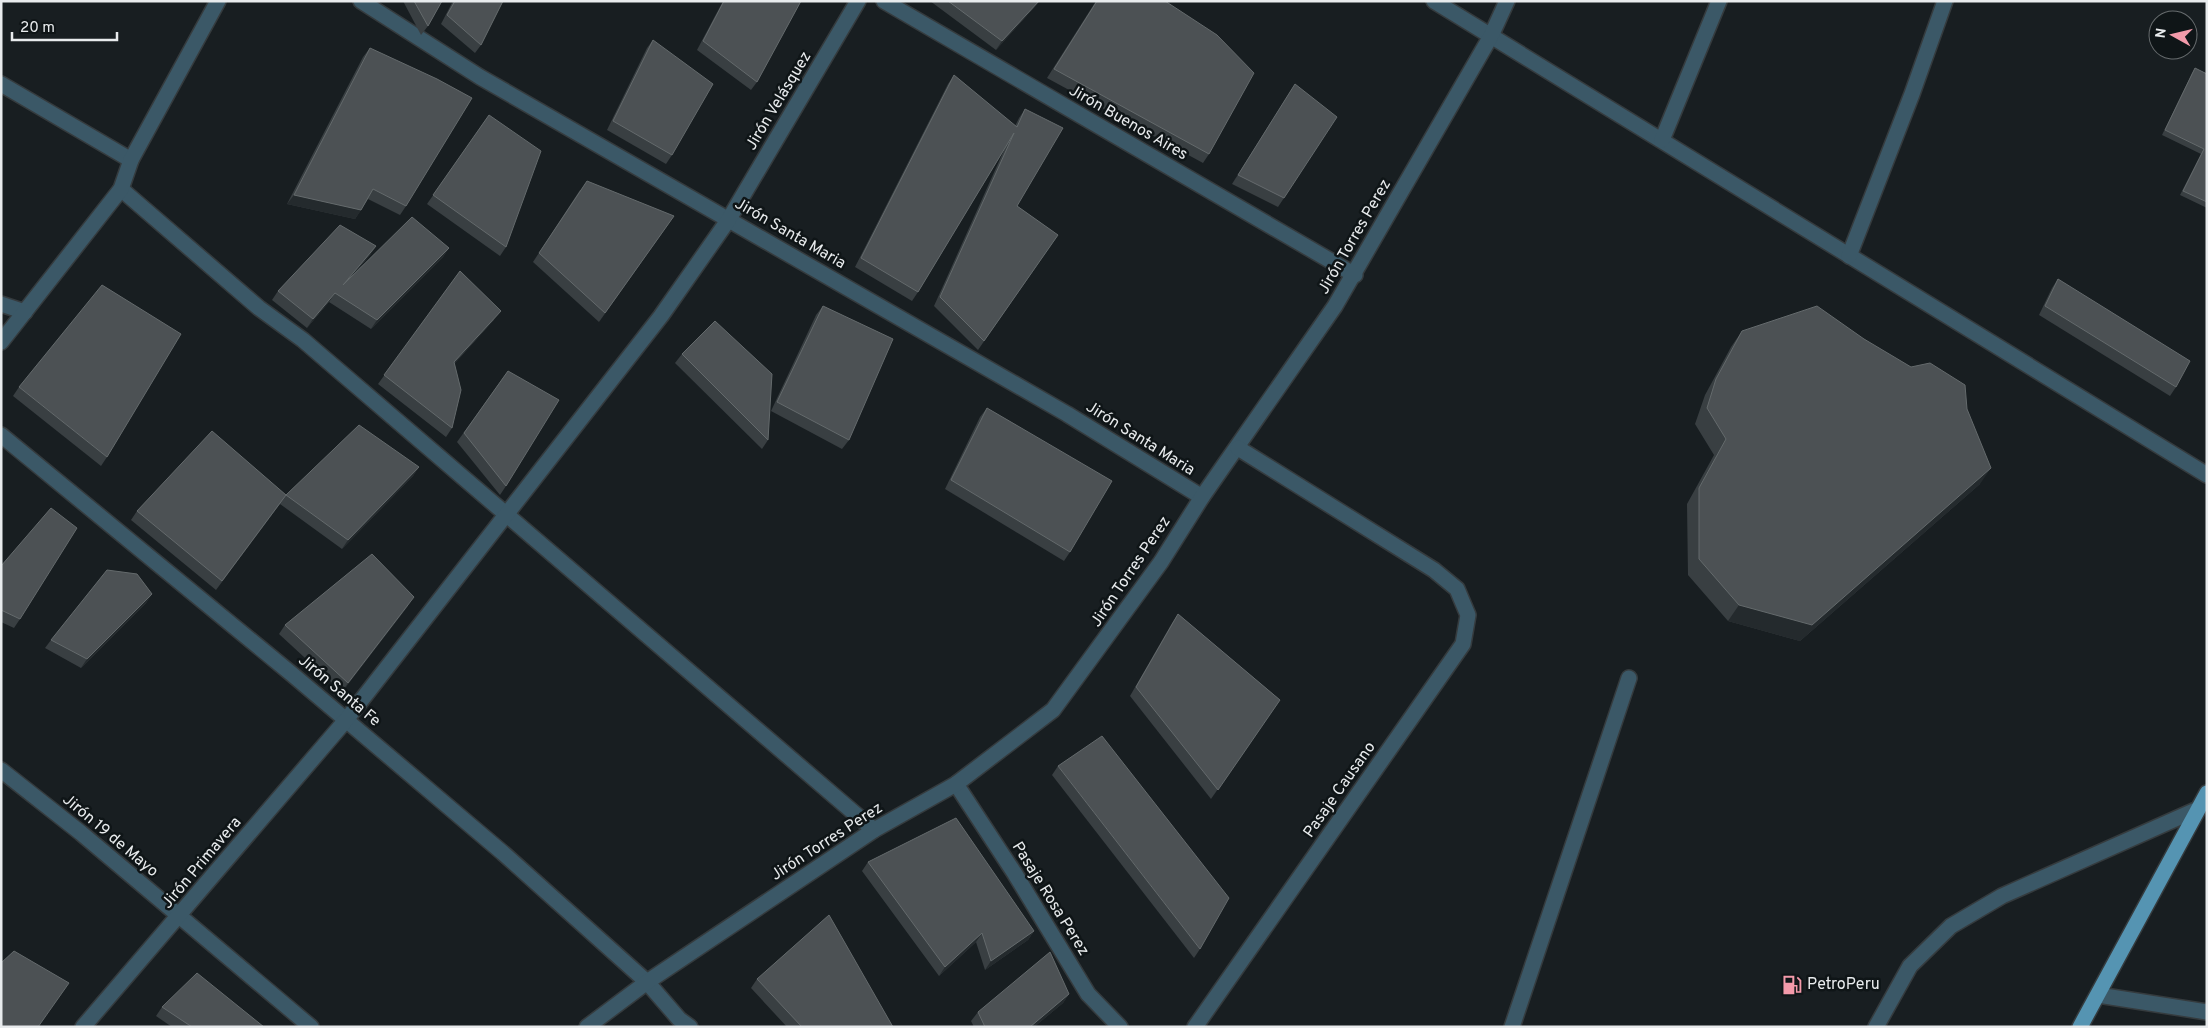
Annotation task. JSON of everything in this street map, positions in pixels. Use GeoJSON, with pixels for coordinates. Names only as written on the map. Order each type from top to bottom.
{"type":"FeatureCollection","features":[{"type":"Feature","properties":{"kind":"main road"},"geometry":{"type":"LineString","coordinates":[[2080,1027],[2207,793]]}},
{"type":"Feature","properties":{"kind":"street"},"geometry":{"type":"LineString","coordinates":[[1,342],[121,189],[131,160],[218,1]]}},
{"type":"Feature","properties":{"kind":"street","name":"Jirón Santa Maria"},"geometry":{"type":"LineString","coordinates":[[361,1],[480,77],[1067,414],[1202,497]]}},
{"type":"Feature","properties":{"kind":"street","name":"Jirón Velásquez"},"geometry":{"type":"LineString","coordinates":[[506,513],[661,316],[729,219],[858,1]]}},
{"type":"Feature","properties":{"kind":"street","name":"Jirón Buenos Aires"},"geometry":{"type":"LineString","coordinates":[[884,1],[1355,274]]}},
{"type":"Feature","properties":{"kind":"street"},"geometry":{"type":"LineString","coordinates":[[1434,1],[2207,475]]}},
{"type":"Feature","properties":{"kind":"street","name":"Jirón Torres Perez"},"geometry":{"type":"LineString","coordinates":[[647,982],[874,830],[956,784],[1053,710],[1161,562],[1202,497],[1238,448],[1355,274],[1491,36],[1507,1]]}},
{"type":"Feature","properties":{"kind":"street"},"geometry":{"type":"LineString","coordinates":[[1662,140],[1719,1]]}},
{"type":"Feature","properties":{"kind":"street"},"geometry":{"type":"LineString","coordinates":[[1849,256],[1912,94],[1945,1]]}},
{"type":"Feature","properties":{"kind":"street"},"geometry":{"type":"LineString","coordinates":[[1,84],[131,160]]}},
{"type":"Feature","properties":{"kind":"street"},"geometry":{"type":"LineString","coordinates":[[121,189],[259,308],[303,340],[360,392],[506,513],[874,830]]}},
{"type":"Feature","properties":{"kind":"street"},"geometry":{"type":"LineString","coordinates":[[1,304],[26,312]]}},
{"type":"Feature","properties":{"kind":"street","name":"Jirón Santa Fe"},"geometry":{"type":"LineString","coordinates":[[1,435],[346,720],[503,853],[647,982],[679,1019],[690,1027]]}},
{"type":"Feature","properties":{"kind":"street","name":"Pasaje Causano"},"geometry":{"type":"LineString","coordinates":[[1195,1027],[1463,644],[1468,615],[1456,589],[1434,570],[1238,448]]}},
{"type":"Feature","properties":{"kind":"street","name":"Jirón Primavera"},"geometry":{"type":"LineString","coordinates":[[83,1027],[346,720],[506,513]]}},
{"type":"Feature","properties":{"kind":"street"},"geometry":{"type":"LineString","coordinates":[[1512,1027],[1629,678]]}},
{"type":"Feature","properties":{"kind":"street","name":"Jirón 19 de Mayo"},"geometry":{"type":"LineString","coordinates":[[1,770],[81,833],[178,917],[311,1027]]}},
{"type":"Feature","properties":{"kind":"street","name":"Pasaje Rosa Perez"},"geometry":{"type":"LineString","coordinates":[[956,784],[1015,874],[1088,994],[1120,1027]]}},
{"type":"Feature","properties":{"kind":"street"},"geometry":{"type":"LineString","coordinates":[[1876,1027],[1910,966],[1951,926],[2002,896],[2198,809]]}},
{"type":"Feature","properties":{"kind":"street"},"geometry":{"type":"LineString","coordinates":[[587,1027],[647,982]]}},
{"type":"Feature","properties":{"kind":"street"},"geometry":{"type":"LineString","coordinates":[[2098,995],[2207,1012]]}},
{"type":"Feature","properties":{"kind":"building"},"geometry":{"type":"Polygon","coordinates":[[[414,1],[442,1],[428,26],[414,1]]]}},
{"type":"Feature","properties":{"kind":"building"},"geometry":{"type":"Polygon","coordinates":[[[455,1],[503,1],[481,45],[447,15],[455,1]]]}},
{"type":"Feature","properties":{"kind":"building"},"geometry":{"type":"Polygon","coordinates":[[[724,1],[801,1],[757,82],[703,41],[724,1]]]}},
{"type":"Feature","properties":{"kind":"building"},"geometry":{"type":"Polygon","coordinates":[[[948,1],[1039,1],[1002,41],[948,1]]]}},
{"type":"Feature","properties":{"kind":"building"},"geometry":{"type":"Polygon","coordinates":[[[1097,1],[1165,1],[1217,35],[1254,73],[1209,154],[1054,69],[1097,1]]]}},
{"type":"Feature","properties":{"kind":"building"},"geometry":{"type":"Polygon","coordinates":[[[653,40],[713,84],[672,155],[613,121],[653,40]]]}},
{"type":"Feature","properties":{"kind":"building"},"geometry":{"type":"Polygon","coordinates":[[[370,48],[437,79],[472,98],[406,206],[373,189],[361,210],[294,195],[370,48]]]}},
{"type":"Feature","properties":{"kind":"building"},"geometry":{"type":"Polygon","coordinates":[[[2195,68],[2207,74],[2207,202],[2183,191],[2204,149],[2165,130],[2195,68]]]}},
{"type":"Feature","properties":{"kind":"building"},"geometry":{"type":"Polygon","coordinates":[[[954,75],[1017,127],[1025,109],[1063,128],[1017,206],[1058,235],[984,341],[940,297],[1014,133],[918,292],[861,258],[954,75]]]}},
{"type":"Feature","properties":{"kind":"building"},"geometry":{"type":"Polygon","coordinates":[[[1295,84],[1337,117],[1284,198],[1238,175],[1295,84]]]}},
{"type":"Feature","properties":{"kind":"building"},"geometry":{"type":"Polygon","coordinates":[[[489,115],[541,151],[506,247],[433,195],[489,115]]]}},
{"type":"Feature","properties":{"kind":"building"},"geometry":{"type":"Polygon","coordinates":[[[587,181],[674,216],[605,313],[539,253],[587,181]]]}},
{"type":"Feature","properties":{"kind":"building"},"geometry":{"type":"Polygon","coordinates":[[[412,217],[449,248],[377,320],[335,293],[313,319],[278,291],[340,225],[376,246],[343,285],[412,217]]]}},
{"type":"Feature","properties":{"kind":"building"},"geometry":{"type":"Polygon","coordinates":[[[460,271],[501,311],[454,362],[461,390],[452,428],[384,375],[460,271]]]}},
{"type":"Feature","properties":{"kind":"building"},"geometry":{"type":"Polygon","coordinates":[[[2058,279],[2190,361],[2176,387],[2045,306],[2058,279]]]}},
{"type":"Feature","properties":{"kind":"building"},"geometry":{"type":"Polygon","coordinates":[[[102,285],[181,334],[107,457],[19,387],[102,285]]]}},
{"type":"Feature","properties":{"kind":"building"},"geometry":{"type":"Polygon","coordinates":[[[823,306],[893,339],[849,440],[777,402],[823,306]]]}},
{"type":"Feature","properties":{"kind":"building"},"geometry":{"type":"Polygon","coordinates":[[[1817,306],[1864,339],[1911,367],[1930,363],[1965,385],[1967,409],[1991,468],[1812,625],[1739,605],[1699,559],[1699,488],[1726,439],[1707,408],[1716,379],[1742,331],[1817,306]]]}},
{"type":"Feature","properties":{"kind":"building"},"geometry":{"type":"Polygon","coordinates":[[[715,321],[772,374],[768,440],[682,354],[715,321]]]}},
{"type":"Feature","properties":{"kind":"building"},"geometry":{"type":"Polygon","coordinates":[[[508,371],[559,400],[506,486],[464,433],[508,371]]]}},
{"type":"Feature","properties":{"kind":"building"},"geometry":{"type":"Polygon","coordinates":[[[987,408],[1112,481],[1070,552],[951,480],[987,408]]]}},
{"type":"Feature","properties":{"kind":"building"},"geometry":{"type":"Polygon","coordinates":[[[359,425],[419,467],[348,540],[286,495],[359,425]]]}},
{"type":"Feature","properties":{"kind":"building"},"geometry":{"type":"Polygon","coordinates":[[[212,431],[286,495],[222,581],[137,511],[212,431]]]}},
{"type":"Feature","properties":{"kind":"building"},"geometry":{"type":"Polygon","coordinates":[[[51,508],[77,528],[20,619],[1,610],[1,566],[51,508]]]}},
{"type":"Feature","properties":{"kind":"building"},"geometry":{"type":"Polygon","coordinates":[[[372,554],[414,597],[348,683],[285,625],[372,554]]]}},
{"type":"Feature","properties":{"kind":"building"},"geometry":{"type":"Polygon","coordinates":[[[107,570],[137,574],[152,594],[87,659],[51,640],[107,570]]]}},
{"type":"Feature","properties":{"kind":"building"},"geometry":{"type":"Polygon","coordinates":[[[1178,614],[1280,700],[1218,790],[1136,687],[1178,614]]]}},
{"type":"Feature","properties":{"kind":"building"},"geometry":{"type":"Polygon","coordinates":[[[1102,736],[1229,898],[1200,949],[1058,766],[1102,736]]]}},
{"type":"Feature","properties":{"kind":"building"},"geometry":{"type":"Polygon","coordinates":[[[956,818],[1034,931],[991,961],[982,933],[945,967],[868,862],[956,818]]]}},
{"type":"Feature","properties":{"kind":"building"},"geometry":{"type":"Polygon","coordinates":[[[829,915],[893,1027],[802,1027],[757,979],[829,915]]]}},
{"type":"Feature","properties":{"kind":"building"},"geometry":{"type":"Polygon","coordinates":[[[14,951],[69,983],[38,1027],[1,1027],[1,963],[14,951]]]}},
{"type":"Feature","properties":{"kind":"building"},"geometry":{"type":"Polygon","coordinates":[[[1050,952],[1069,994],[1030,1027],[985,1027],[978,1012],[1050,952]]]}},
{"type":"Feature","properties":{"kind":"building"},"geometry":{"type":"Polygon","coordinates":[[[197,973],[264,1027],[192,1027],[162,1007],[197,973]]]}},
{"type":"Feature","properties":{"kind":"place","name":"PetroPeru"},"geometry":{"type":"Point","coordinates":[1792,985]}}]}
